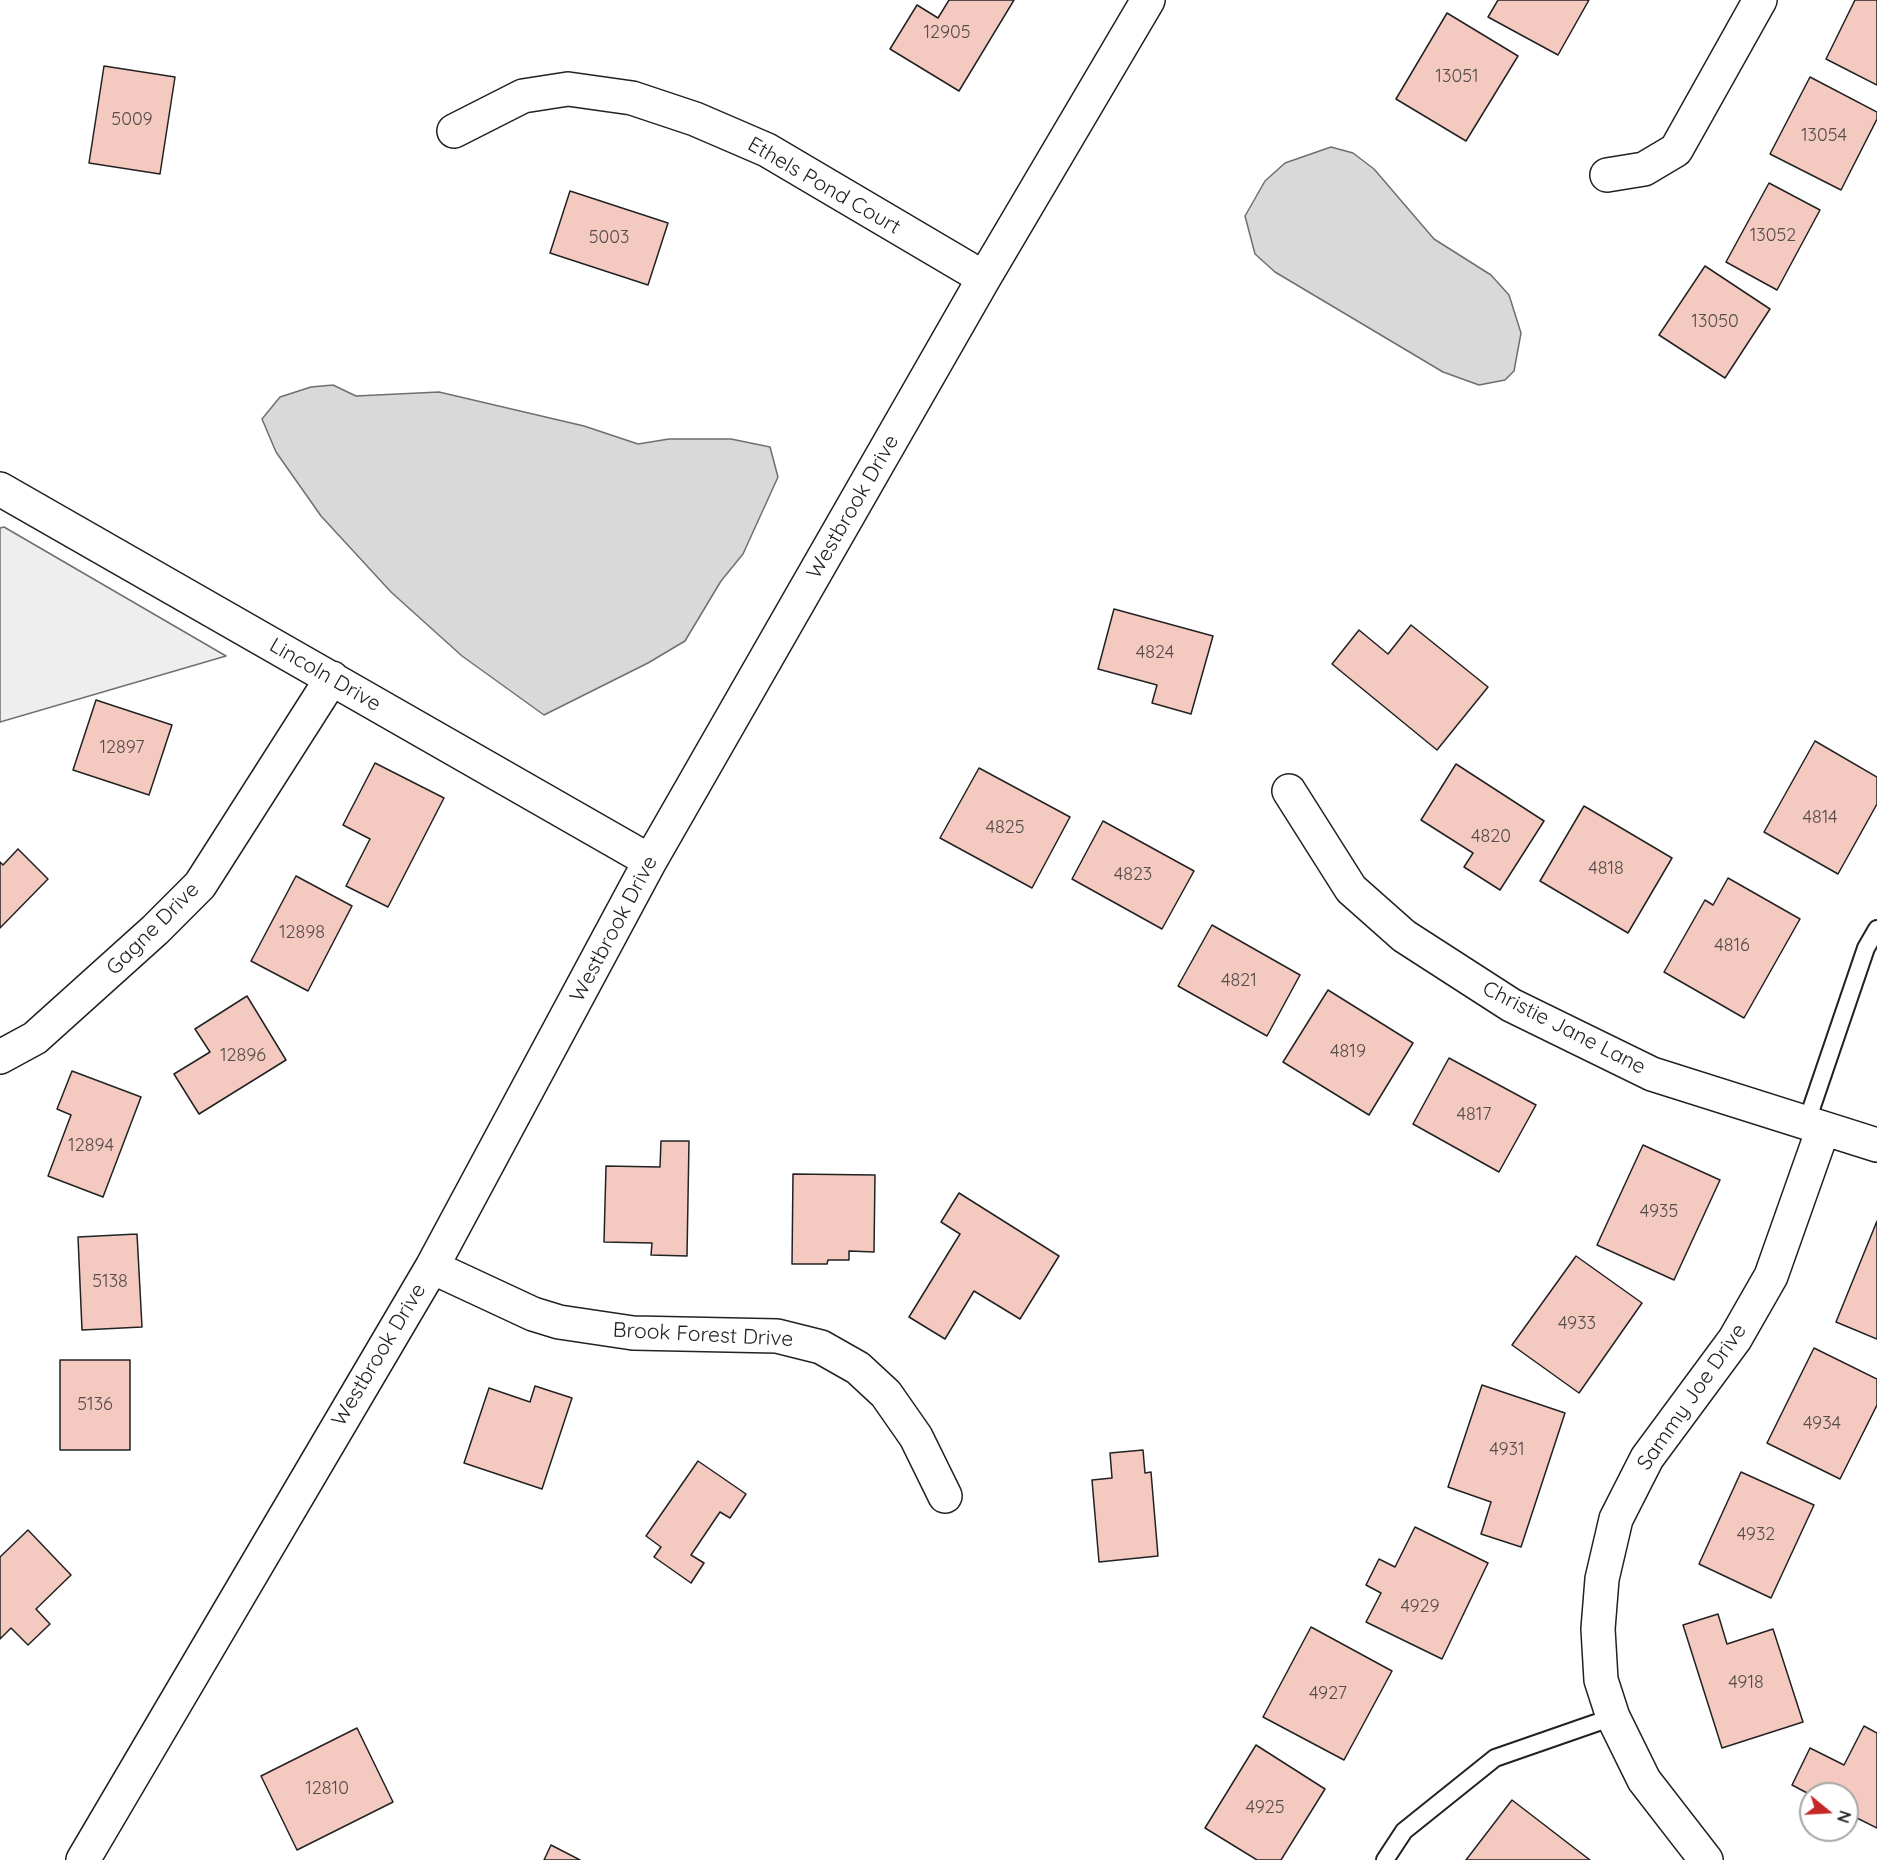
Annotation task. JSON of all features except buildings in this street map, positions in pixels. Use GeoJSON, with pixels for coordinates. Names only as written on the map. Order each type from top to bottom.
{"type":"FeatureCollection","features":[{"type":"Feature","properties":{"kind":"street","name":"Westbrook Drive"},"geometry":{"type":"LineString","coordinates":[[82,1860],[432,1267],[650,861],[984,278],[1148,0]]}},
{"type":"Feature","properties":{"kind":"street"},"geometry":{"type":"LineString","coordinates":[[1607,175],[1644,169],[1676,150],[1760,0]]}},
{"type":"Feature","properties":{"kind":"street","name":"Ethels Pond Court"},"geometry":{"type":"LineString","coordinates":[[454,131],[524,96],[568,89],[632,98],[695,119],[767,150],[984,278]]}},
{"type":"Feature","properties":{"kind":"street","name":"Lincoln Drive"},"geometry":{"type":"LineString","coordinates":[[0,489],[650,861]]}},
{"type":"Feature","properties":{"kind":"street","name":"Gagne Drive"},"geometry":{"type":"LineString","coordinates":[[0,1057],[35,1038],[155,930],[200,885],[332,678]]}},
{"type":"Feature","properties":{"kind":"street","name":"Christie Jane Lane"},"geometry":{"type":"LineString","coordinates":[[1289,791],[1351,889],[1404,936],[1501,999],[1652,1074],[1877,1145]]}},
{"type":"Feature","properties":{"kind":"street","name":"Sammy Joe Drive"},"geometry":{"type":"LineString","coordinates":[[1706,1860],[1644,1780],[1612,1717],[1601,1680],[1598,1629],[1602,1579],[1616,1519],[1647,1458],[1735,1339],[1771,1276],[1815,1126]]}},
{"type":"Feature","properties":{"kind":"street","name":"Brook Forest Drive"},"geometry":{"type":"LineString","coordinates":[[432,1267],[533,1314],[559,1322],[633,1333],[777,1336],[821,1347],[858,1368],[886,1394],[910,1426],[945,1496]]}},
{"type":"Feature","properties":{"kind":"lane"},"geometry":{"type":"LineString","coordinates":[[1815,1126],[1866,948],[1877,929]]}},
{"type":"Feature","properties":{"kind":"lane"},"geometry":{"type":"LineString","coordinates":[[1385,1860],[1404,1831],[1495,1758],[1612,1717]]}},
{"type":"Feature","properties":{"kind":"shaded area"},"geometry":{"type":"Polygon","coordinates":[[[1331,147],[1353,153],[1374,169],[1434,239],[1491,275],[1509,295],[1521,333],[1514,371],[1505,380],[1479,385],[1443,372],[1275,272],[1255,254],[1245,216],[1265,181],[1285,163],[1331,147]]]}},
{"type":"Feature","properties":{"kind":"shaded area"},"geometry":{"type":"Polygon","coordinates":[[[333,385],[356,396],[439,392],[584,426],[638,444],[669,439],[731,439],[770,447],[778,477],[743,554],[721,581],[685,641],[648,663],[544,715],[462,656],[391,592],[321,516],[276,452],[262,419],[280,397],[311,387],[333,385]]]}},
{"type":"Feature","properties":{"kind":"shaded area"},"geometry":{"type":"Polygon","coordinates":[[[4,527],[226,656],[0,722],[0,528],[4,527]]]}}]}
